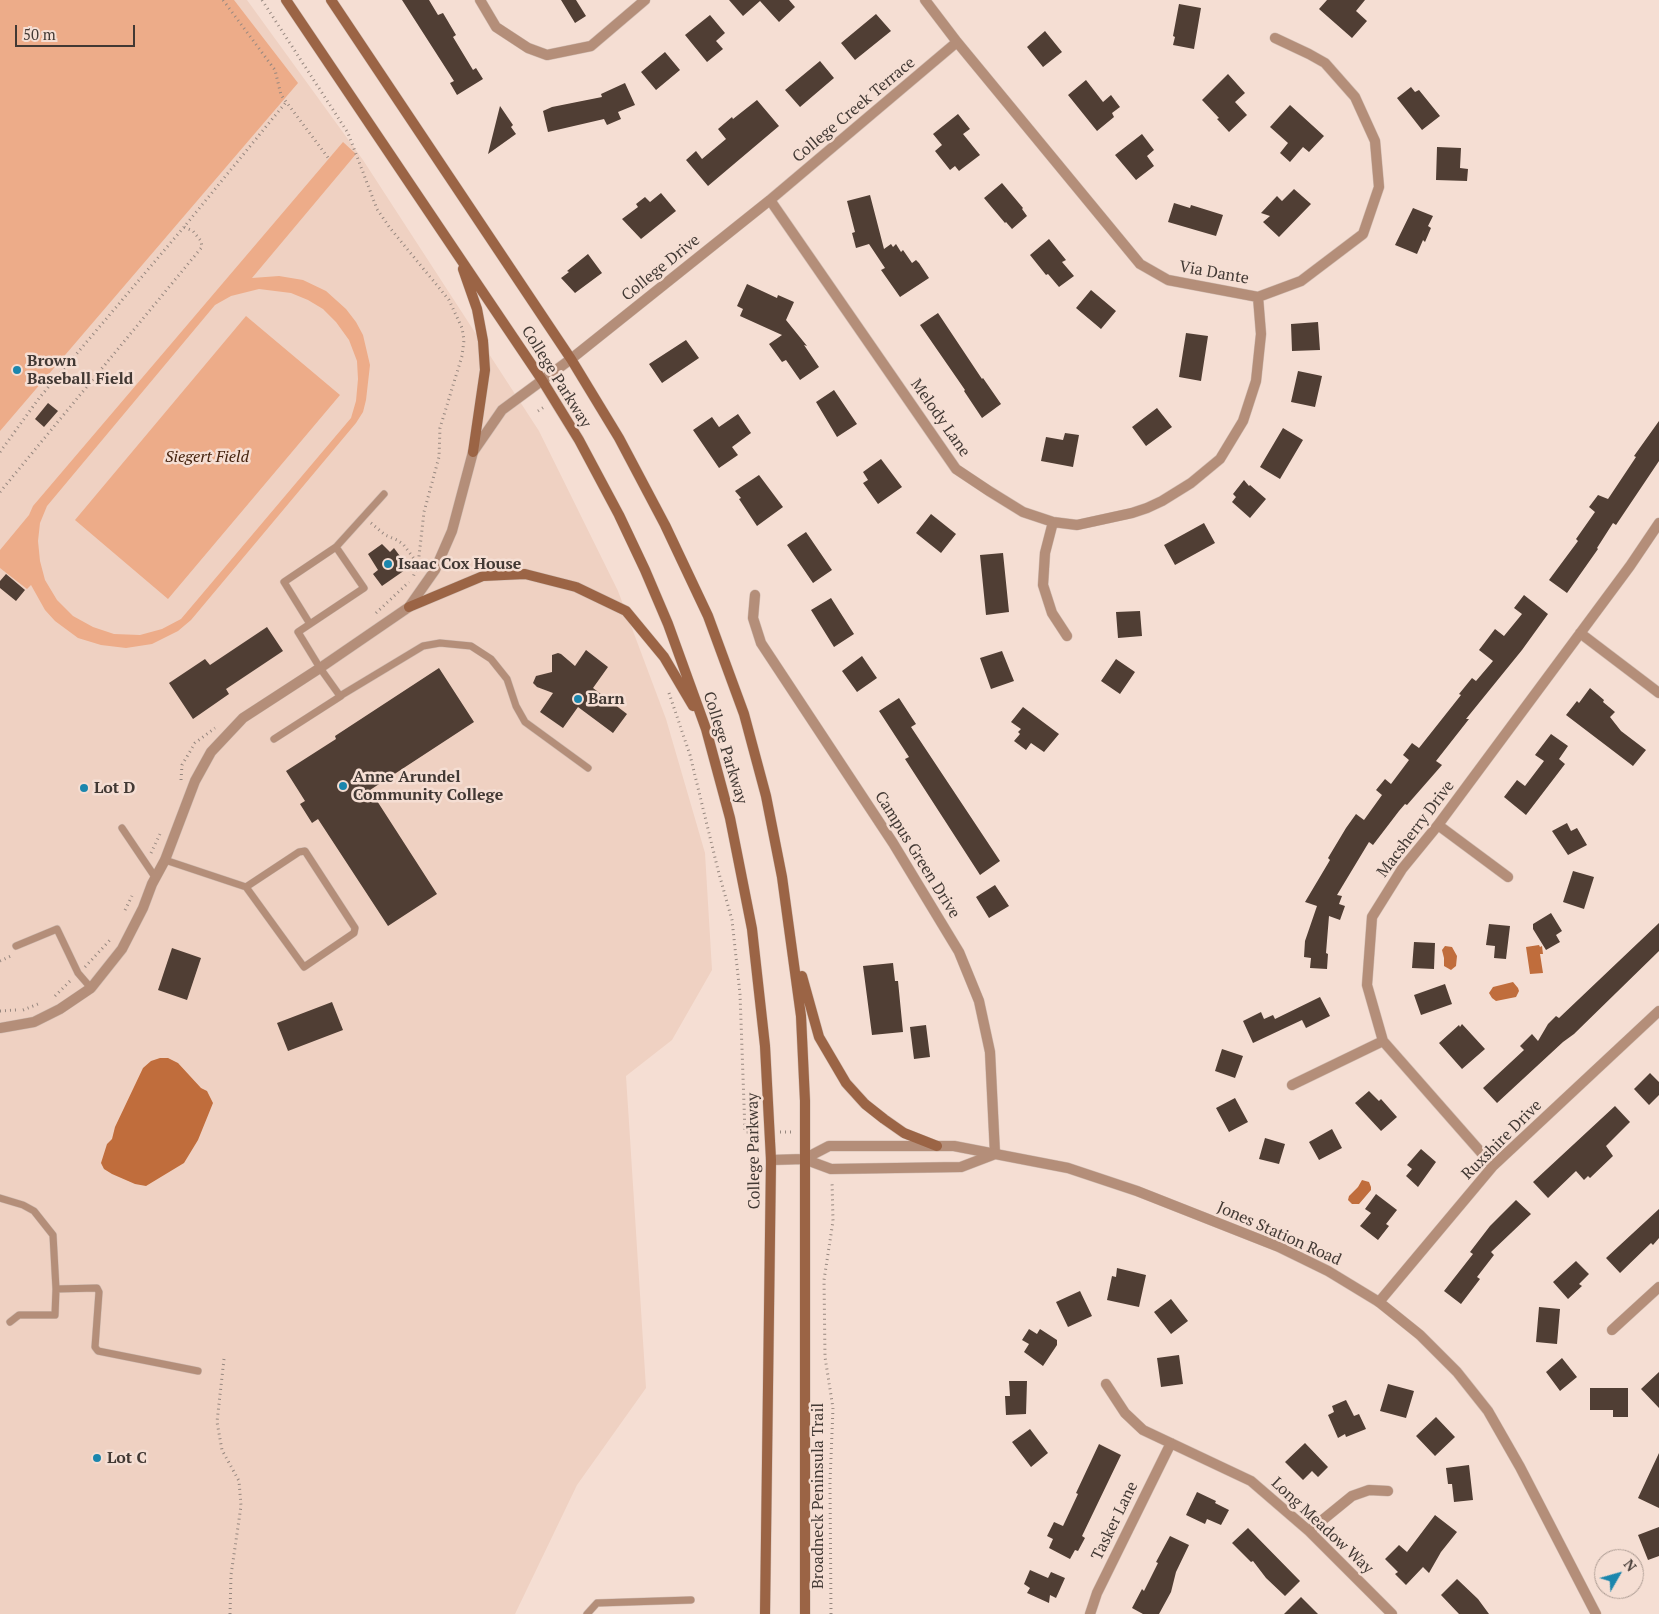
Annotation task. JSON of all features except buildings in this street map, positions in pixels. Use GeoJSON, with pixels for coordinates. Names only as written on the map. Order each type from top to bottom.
{"type":"FeatureCollection","features":[{"type":"Feature","properties":{"kind":"main road","name":"College Parkway"},"geometry":{"type":"LineString","coordinates":[[286,0],[542,380],[579,440],[645,570],[668,624],[706,729],[730,818],[752,929],[765,1046],[771,1160],[765,1614]]}},
{"type":"Feature","properties":{"kind":"main road","name":"College Parkway"},"geometry":{"type":"LineString","coordinates":[[331,0],[571,358],[619,438],[665,525],[708,616],[744,714],[766,796],[782,877],[793,943],[801,1016],[805,1100],[805,1614]]}},
{"type":"Feature","properties":{"kind":"main road"},"geometry":{"type":"LineString","coordinates":[[454,248],[477,309],[483,341],[485,370],[474,452]]}},
{"type":"Feature","properties":{"kind":"main road"},"geometry":{"type":"LineString","coordinates":[[409,607],[483,576],[525,574],[576,587],[626,611],[664,657],[706,729]]}},
{"type":"Feature","properties":{"kind":"main road"},"geometry":{"type":"LineString","coordinates":[[793,943],[819,1037],[846,1083],[866,1104],[904,1133],[937,1146]]}},
{"type":"Feature","properties":{"kind":"street"},"geometry":{"type":"LineString","coordinates":[[480,0],[496,27],[528,48],[547,55],[591,46],[645,0]]}},
{"type":"Feature","properties":{"kind":"street","name":"Via Dante"},"geometry":{"type":"LineString","coordinates":[[925,0],[957,42],[1140,264],[1168,280],[1258,297],[1301,280],[1363,234],[1380,187],[1375,141],[1354,97],[1325,64],[1309,54],[1274,38]]}},
{"type":"Feature","properties":{"kind":"street","name":"College Creek Terrace"},"geometry":{"type":"LineString","coordinates":[[770,200],[957,42]]}},
{"type":"Feature","properties":{"kind":"street","name":"College Drive"},"geometry":{"type":"LineString","coordinates":[[409,607],[435,570],[452,531],[474,452],[502,410],[571,358],[770,200]]}},
{"type":"Feature","properties":{"kind":"street","name":"Melody Lane"},"geometry":{"type":"LineString","coordinates":[[770,200],[956,469],[1024,512],[1053,522],[1077,525],[1132,513],[1162,502],[1191,482],[1220,458],[1244,421],[1256,381],[1261,334],[1258,297]]}},
{"type":"Feature","properties":{"kind":"street"},"geometry":{"type":"LineString","coordinates":[[1053,522],[1045,553],[1044,585],[1052,613],[1067,636]]}},
{"type":"Feature","properties":{"kind":"street","name":"Macsherry Drive"},"geometry":{"type":"LineString","coordinates":[[1494,1166],[1383,1041],[1367,985],[1372,917],[1402,869],[1438,825],[1630,566],[1659,523]]}},
{"type":"Feature","properties":{"kind":"street","name":"Campus Green Drive"},"geometry":{"type":"LineString","coordinates":[[755,595],[753,618],[761,643],[894,842],[959,952],[979,1001],[990,1052],[995,1154]]}},
{"type":"Feature","properties":{"kind":"street"},"geometry":{"type":"LineString","coordinates":[[0,1028],[34,1022],[60,1009],[90,988],[122,948],[155,877],[165,860],[195,781],[211,752],[243,718],[409,607]]}},
{"type":"Feature","properties":{"kind":"street"},"geometry":{"type":"LineString","coordinates":[[1580,633],[1659,693]]}},
{"type":"Feature","properties":{"kind":"street"},"geometry":{"type":"LineString","coordinates":[[1438,825],[1508,877]]}},
{"type":"Feature","properties":{"kind":"street","name":"Ruxshire Drive"},"geometry":{"type":"LineString","coordinates":[[1379,1302],[1494,1166],[1657,1016]]}},
{"type":"Feature","properties":{"kind":"street"},"geometry":{"type":"LineString","coordinates":[[1292,1085],[1383,1041]]}},
{"type":"Feature","properties":{"kind":"street","name":"Jones Station Road"},"geometry":{"type":"LineString","coordinates":[[804,1159],[829,1146],[954,1146],[1068,1168],[1137,1191],[1279,1248],[1328,1271],[1379,1302],[1420,1335],[1457,1372],[1488,1411],[1520,1467],[1596,1614]]}},
{"type":"Feature","properties":{"kind":"street","name":"Jones Station Road"},"geometry":{"type":"LineString","coordinates":[[771,1160],[804,1159],[831,1169],[961,1167],[995,1154]]}},
{"type":"Feature","properties":{"kind":"street"},"geometry":{"type":"LineString","coordinates":[[1612,1330],[1659,1287]]}},
{"type":"Feature","properties":{"kind":"street","name":"Long Meadow Way"},"geometry":{"type":"LineString","coordinates":[[1106,1384],[1125,1413],[1143,1430],[1251,1481],[1309,1531],[1392,1614]]}},
{"type":"Feature","properties":{"kind":"street","name":"Tasker Lane"},"geometry":{"type":"LineString","coordinates":[[1090,1614],[1097,1593],[1170,1443]]}},
{"type":"Feature","properties":{"kind":"street"},"geometry":{"type":"LineString","coordinates":[[1309,1531],[1352,1496],[1369,1490],[1388,1491]]}},
{"type":"Feature","properties":{"kind":"lane"},"geometry":{"type":"LineString","coordinates":[[310,624],[284,582],[336,547],[384,494]]}},
{"type":"Feature","properties":{"kind":"lane"},"geometry":{"type":"LineString","coordinates":[[336,547],[364,588],[298,632],[320,668],[341,696]]}},
{"type":"Feature","properties":{"kind":"lane"},"geometry":{"type":"LineString","coordinates":[[274,739],[423,646],[440,643],[471,646],[491,659],[507,679],[516,706],[526,722],[588,768]]}},
{"type":"Feature","properties":{"kind":"lane"},"geometry":{"type":"LineString","coordinates":[[122,828],[155,877]]}},
{"type":"Feature","properties":{"kind":"lane"},"geometry":{"type":"LineString","coordinates":[[165,860],[246,887],[304,967],[354,933],[356,928],[305,852],[299,852],[246,887]]}},
{"type":"Feature","properties":{"kind":"lane"},"geometry":{"type":"LineString","coordinates":[[16,946],[58,929],[78,973],[90,988]]}},
{"type":"Feature","properties":{"kind":"lane"},"geometry":{"type":"LineString","coordinates":[[0,1198],[23,1204],[34,1211],[53,1235],[56,1289],[55,1315],[19,1315],[10,1322]]}},
{"type":"Feature","properties":{"kind":"lane"},"geometry":{"type":"LineString","coordinates":[[56,1289],[97,1288],[99,1292],[95,1347],[98,1351],[198,1371]]}},
{"type":"Feature","properties":{"kind":"lane"},"geometry":{"type":"LineString","coordinates":[[587,1614],[597,1603],[691,1600]]}},
{"type":"Feature","properties":{"kind":"path"},"geometry":{"type":"LineString","coordinates":[[223,0],[275,70],[282,95],[329,159]]}},
{"type":"Feature","properties":{"kind":"path"},"geometry":{"type":"LineString","coordinates":[[262,0],[348,133],[377,209],[390,228],[449,300],[462,328],[464,340],[462,356],[440,428],[439,457],[424,512],[418,565],[412,578],[393,597]]}},
{"type":"Feature","properties":{"kind":"path"},"geometry":{"type":"LineString","coordinates":[[0,452],[40,397],[184,227],[287,101]]}},
{"type":"Feature","properties":{"kind":"path"},"geometry":{"type":"LineString","coordinates":[[0,492],[202,248],[201,241],[193,231],[184,227]]}},
{"type":"Feature","properties":{"kind":"path"},"geometry":{"type":"LineString","coordinates":[[538,412],[544,407]]}},
{"type":"Feature","properties":{"kind":"path"},"geometry":{"type":"LineString","coordinates":[[364,517],[385,535],[403,544],[418,565]]}},
{"type":"Feature","properties":{"kind":"path"},"geometry":{"type":"LineString","coordinates":[[668,692],[690,755],[732,920],[740,994],[745,1132],[804,1132]]}},
{"type":"Feature","properties":{"kind":"path"},"geometry":{"type":"LineString","coordinates":[[0,960],[11,956]]}},
{"type":"Feature","properties":{"kind":"path","name":"Broadneck Peninsula Trail"},"geometry":{"type":"LineString","coordinates":[[831,1169],[833,1221],[824,1280],[825,1357],[833,1408],[830,1482],[831,1614]]}},
{"type":"Feature","properties":{"kind":"path"},"geometry":{"type":"LineString","coordinates":[[224,1359],[218,1422],[222,1450],[239,1481],[241,1506],[231,1575],[230,1614]]}},
{"type":"Feature","properties":{"kind":"shaded area","name":"Anne Arundel Community College"},"geometry":{"type":"Polygon","coordinates":[[[0,0],[247,0],[363,160],[539,431],[618,591],[666,719],[705,853],[712,970],[672,1040],[626,1076],[646,1388],[577,1485],[515,1614],[0,1614],[0,0]]]}},
{"type":"Feature","properties":{"kind":"shaded area"},"geometry":{"type":"Polygon","coordinates":[[[1539,945],[1540,947],[1542,946],[1543,954],[1540,954],[1543,973],[1530,974],[1526,947],[1539,945]]]}},
{"type":"Feature","properties":{"kind":"shaded area"},"geometry":{"type":"Polygon","coordinates":[[[1445,946],[1452,947],[1457,956],[1456,966],[1451,970],[1444,966],[1442,950],[1445,946]]]}},
{"type":"Feature","properties":{"kind":"shaded area"},"geometry":{"type":"Polygon","coordinates":[[[1513,982],[1519,991],[1516,997],[1496,1001],[1489,993],[1493,987],[1513,982]]]}},
{"type":"Feature","properties":{"kind":"shaded area"},"geometry":{"type":"Polygon","coordinates":[[[168,1058],[178,1063],[201,1088],[207,1091],[213,1103],[198,1140],[184,1163],[146,1186],[135,1184],[112,1174],[104,1169],[101,1163],[107,1144],[112,1139],[115,1127],[143,1068],[151,1061],[168,1058]]]}},
{"type":"Feature","properties":{"kind":"shaded area"},"geometry":{"type":"Polygon","coordinates":[[[1362,1180],[1369,1182],[1371,1190],[1359,1204],[1352,1204],[1348,1200],[1349,1196],[1362,1180]]]}},
{"type":"Feature","properties":{"kind":"green space"},"geometry":{"type":"Polygon","coordinates":[[[0,0],[234,0],[298,83],[0,431],[0,0]]]}},
{"type":"Feature","properties":{"kind":"green space"},"geometry":{"type":"Polygon","coordinates":[[[343,142],[356,154],[252,278],[279,276],[303,280],[326,291],[346,309],[363,335],[370,365],[363,412],[356,423],[191,620],[178,631],[152,644],[126,648],[101,645],[78,638],[55,621],[45,610],[31,585],[27,589],[0,568],[0,550],[29,515],[33,506],[343,142]],[[259,289],[231,296],[215,305],[47,506],[40,523],[38,541],[40,561],[45,580],[57,600],[73,616],[93,627],[114,634],[140,635],[162,629],[181,619],[351,418],[356,401],[358,379],[357,361],[349,340],[336,322],[323,309],[291,293],[259,289]]]}},
{"type":"Feature","properties":{"kind":"green space","name":"Siegert Field"},"geometry":{"type":"Polygon","coordinates":[[[246,316],[340,395],[168,599],[75,520],[246,316]]]}},
{"type":"Feature","properties":{"kind":"place","name":"Brown Baseball Field"},"geometry":{"type":"Point","coordinates":[17,370]}},
{"type":"Feature","properties":{"kind":"place","name":"Isaac Cox House"},"geometry":{"type":"Point","coordinates":[388,564]}},
{"type":"Feature","properties":{"kind":"place","name":"Barn"},"geometry":{"type":"Point","coordinates":[578,699]}},
{"type":"Feature","properties":{"kind":"place","name":"Anne Arundel Community College"},"geometry":{"type":"Point","coordinates":[343,786]}},
{"type":"Feature","properties":{"kind":"place","name":"Lot D"},"geometry":{"type":"Point","coordinates":[84,788]}},
{"type":"Feature","properties":{"kind":"place","name":"Lot C"},"geometry":{"type":"Point","coordinates":[97,1458]}}]}
